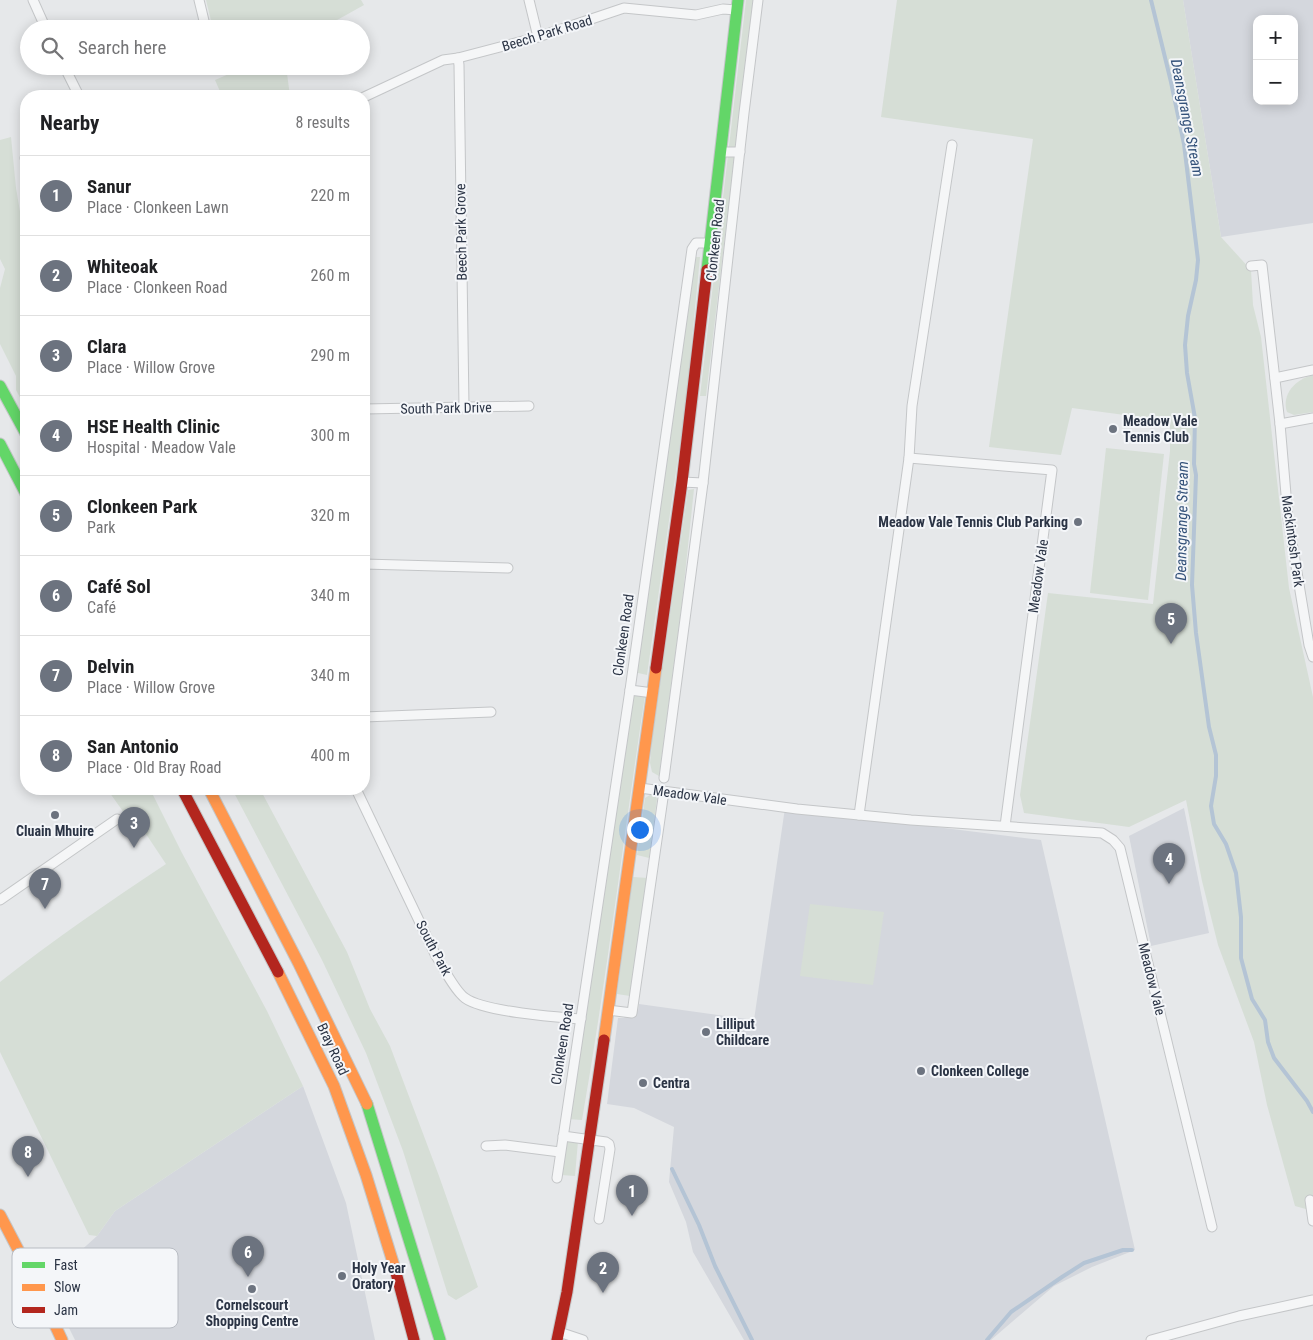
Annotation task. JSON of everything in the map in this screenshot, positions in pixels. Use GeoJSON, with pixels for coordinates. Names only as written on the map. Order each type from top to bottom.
{"type":"FeatureCollection","features":[{"type":"Feature","properties":{"kind":"main road","name":"Clonkeen Road"},"geometry":{"type":"LineString","coordinates":[[558,1336],[568,1292],[682,482],[737,5]]}},
{"type":"Feature","properties":{"kind":"main road"},"geometry":{"type":"LineString","coordinates":[[0,386],[20,423]]}},
{"type":"Feature","properties":{"kind":"main road"},"geometry":{"type":"LineString","coordinates":[[0,444],[20,482]]}},
{"type":"Feature","properties":{"kind":"main road","name":"Bray Road"},"geometry":{"type":"LineString","coordinates":[[185,795],[290,995],[334,1086],[366,1175],[414,1340]]}},
{"type":"Feature","properties":{"kind":"main road","name":"Bray Road"},"geometry":{"type":"LineString","coordinates":[[212,795],[366,1100],[423,1279],[440,1340]]}},
{"type":"Feature","properties":{"kind":"main road"},"geometry":{"type":"LineString","coordinates":[[0,1215],[17,1248]]}},
{"type":"Feature","properties":{"kind":"main road"},"geometry":{"type":"LineString","coordinates":[[56,1328],[62,1340]]}},
{"type":"Feature","properties":{"kind":"street"},"geometry":{"type":"LineString","coordinates":[[33,0],[42,20]]}},
{"type":"Feature","properties":{"kind":"street"},"geometry":{"type":"LineString","coordinates":[[199,0],[204,20]]}},
{"type":"Feature","properties":{"kind":"street"},"geometry":{"type":"LineString","coordinates":[[529,0],[538,37]]}},
{"type":"Feature","properties":{"kind":"street","name":"Clonkeen Road"},"geometry":{"type":"LineString","coordinates":[[664,778],[703,483],[758,0]]}},
{"type":"Feature","properties":{"kind":"street","name":"Beech Park Road"},"geometry":{"type":"LineString","coordinates":[[370,94],[443,60],[458,58],[538,37],[624,8],[696,15],[737,5]]}},
{"type":"Feature","properties":{"kind":"street","name":"Beech Park Grove"},"geometry":{"type":"LineString","coordinates":[[458,58],[460,65],[464,407]]}},
{"type":"Feature","properties":{"kind":"street"},"geometry":{"type":"LineString","coordinates":[[68,75],[76,90]]}},
{"type":"Feature","properties":{"kind":"street"},"geometry":{"type":"LineString","coordinates":[[859,815],[908,458],[912,406],[952,145]]}},
{"type":"Feature","properties":{"kind":"street"},"geometry":{"type":"LineString","coordinates":[[720,152],[740,152]]}},
{"type":"Feature","properties":{"kind":"street","name":"Clonkeen Road"},"geometry":{"type":"LineString","coordinates":[[557,1178],[630,690],[692,250],[696,243],[709,243]]}},
{"type":"Feature","properties":{"kind":"street","name":"Mackintosh Park"},"geometry":{"type":"LineString","coordinates":[[1251,266],[1262,265],[1280,424],[1288,518],[1308,645],[1313,658]]}},
{"type":"Feature","properties":{"kind":"street"},"geometry":{"type":"LineString","coordinates":[[1275,378],[1313,370]]}},
{"type":"Feature","properties":{"kind":"street","name":"South Park Drive"},"geometry":{"type":"LineString","coordinates":[[370,409],[529,406]]}},
{"type":"Feature","properties":{"kind":"street"},"geometry":{"type":"LineString","coordinates":[[1280,424],[1313,418]]}},
{"type":"Feature","properties":{"kind":"street","name":"Meadow Vale"},"geometry":{"type":"LineString","coordinates":[[908,458],[1052,470],[1005,826]]}},
{"type":"Feature","properties":{"kind":"street"},"geometry":{"type":"LineString","coordinates":[[682,482],[703,483]]}},
{"type":"Feature","properties":{"kind":"street"},"geometry":{"type":"LineString","coordinates":[[370,564],[508,568]]}},
{"type":"Feature","properties":{"kind":"street","name":"Clonkeen Road"},"geometry":{"type":"LineString","coordinates":[[630,690],[653,693]]}},
{"type":"Feature","properties":{"kind":"street"},"geometry":{"type":"LineString","coordinates":[[370,717],[491,712]]}},
{"type":"Feature","properties":{"kind":"street","name":"Meadow Vale"},"geometry":{"type":"LineString","coordinates":[[640,788],[797,809],[1102,833],[1113,840],[1120,848],[1212,1227]]}},
{"type":"Feature","properties":{"kind":"street","name":"South Park"},"geometry":{"type":"LineString","coordinates":[[359,795],[435,954],[465,998],[486,1006],[528,1014],[581,1019]]}},
{"type":"Feature","properties":{"kind":"street"},"geometry":{"type":"LineString","coordinates":[[608,1010],[632,1014],[662,798]]}},
{"type":"Feature","properties":{"kind":"street"},"geometry":{"type":"LineString","coordinates":[[0,900],[117,819]]}},
{"type":"Feature","properties":{"kind":"street"},"geometry":{"type":"LineString","coordinates":[[563,1136],[590,1139],[610,1144],[599,1219]]}},
{"type":"Feature","properties":{"kind":"street"},"geometry":{"type":"LineString","coordinates":[[486,1146],[505,1145],[560,1152]]}},
{"type":"Feature","properties":{"kind":"street"},"geometry":{"type":"LineString","coordinates":[[1310,1200],[1313,1221]]}},
{"type":"Feature","properties":{"kind":"street"},"geometry":{"type":"LineString","coordinates":[[1151,1340],[1165,1338],[1239,1316],[1313,1300]]}},
{"type":"Feature","properties":{"kind":"street"},"geometry":{"type":"LineString","coordinates":[[558,1336],[583,1340]]}},
{"type":"Feature","properties":{"kind":"shaded area"},"geometry":{"type":"Polygon","coordinates":[[[206,0],[361,0],[364,5],[337,20],[211,20],[206,0]]]}},
{"type":"Feature","properties":{"kind":"shaded area"},"geometry":{"type":"Polygon","coordinates":[[[746,0],[753,0],[706,396],[700,396],[746,0]]]}},
{"type":"Feature","properties":{"kind":"shaded area"},"geometry":{"type":"Polygon","coordinates":[[[897,0],[1183,0],[1221,237],[1251,270],[1253,305],[1261,337],[1289,588],[1313,697],[1313,1211],[1295,1206],[1267,1105],[1254,1042],[1218,945],[1202,881],[1186,800],[1129,827],[1024,813],[1020,795],[1048,593],[1153,604],[1170,451],[1170,421],[1072,408],[1061,455],[989,447],[1033,139],[881,117],[897,0]]]}},
{"type":"Feature","properties":{"kind":"shaded area"},"geometry":{"type":"Polygon","coordinates":[[[1183,0],[1313,0],[1313,223],[1221,237],[1183,0]]]}},
{"type":"Feature","properties":{"kind":"shaded area"},"geometry":{"type":"Polygon","coordinates":[[[226,75],[287,75],[289,90],[219,90],[215,80],[226,75]]]}},
{"type":"Feature","properties":{"kind":"shaded area"},"geometry":{"type":"Polygon","coordinates":[[[11,137],[20,212],[20,398],[16,390],[16,376],[0,344],[0,288],[5,269],[0,259],[0,140],[11,137]]]}},
{"type":"Feature","properties":{"kind":"shaded area"},"geometry":{"type":"Polygon","coordinates":[[[691,257],[700,257],[686,401],[647,675],[634,672],[691,257]]]}},
{"type":"Feature","properties":{"kind":"shaded area"},"geometry":{"type":"Polygon","coordinates":[[[1313,375],[1313,412],[1294,415],[1287,412],[1286,399],[1291,388],[1301,380],[1313,375]]]}},
{"type":"Feature","properties":{"kind":"shaded area"},"geometry":{"type":"Polygon","coordinates":[[[1106,448],[1164,454],[1148,600],[1090,593],[1106,448]]]}},
{"type":"Feature","properties":{"kind":"shaded area"},"geometry":{"type":"Polygon","coordinates":[[[694,489],[682,603],[659,776],[652,772],[650,763],[652,741],[688,490],[694,489]]]}},
{"type":"Feature","properties":{"kind":"shaded area"},"geometry":{"type":"Polygon","coordinates":[[[630,686],[646,689],[607,958],[582,1120],[567,1119],[630,686]]]}},
{"type":"Feature","properties":{"kind":"shaded area"},"geometry":{"type":"Polygon","coordinates":[[[655,792],[657,799],[649,858],[637,855],[645,798],[655,792]]]}},
{"type":"Feature","properties":{"kind":"shaded area"},"geometry":{"type":"Polygon","coordinates":[[[111,795],[153,795],[267,1011],[303,1086],[115,1211],[97,1236],[89,1235],[0,1052],[0,982],[82,921],[166,864],[138,822],[127,817],[111,795]]]}},
{"type":"Feature","properties":{"kind":"shaded area"},"geometry":{"type":"Polygon","coordinates":[[[235,795],[263,795],[347,952],[370,1009],[390,1046],[478,1287],[456,1300],[448,1295],[403,1151],[366,1053],[322,960],[235,795]]]}},
{"type":"Feature","properties":{"kind":"shaded area","name":"Clonkeen College"},"geometry":{"type":"Polygon","coordinates":[[[785,808],[1041,840],[1135,1250],[1092,1267],[1054,1286],[991,1340],[744,1340],[693,1252],[686,1222],[669,1182],[674,1127],[634,1108],[607,1104],[618,1018],[624,1018],[638,1011],[639,1004],[754,1020],[785,808]]]}},
{"type":"Feature","properties":{"kind":"shaded area"},"geometry":{"type":"Polygon","coordinates":[[[1184,808],[1209,933],[1151,946],[1129,836],[1184,808]]]}},
{"type":"Feature","properties":{"kind":"shaded area"},"geometry":{"type":"Polygon","coordinates":[[[633,877],[648,878],[630,996],[617,994],[633,877]]]}},
{"type":"Feature","properties":{"kind":"shaded area"},"geometry":{"type":"Polygon","coordinates":[[[810,904],[884,912],[873,985],[800,976],[810,904]]]}},
{"type":"Feature","properties":{"kind":"shaded area","name":"Cornelscourt Shopping Centre"},"geometry":{"type":"Polygon","coordinates":[[[303,1086],[346,1203],[375,1340],[75,1340],[69,1328],[178,1328],[178,1248],[84,1248],[97,1236],[115,1211],[303,1086]]]}},
{"type":"Feature","properties":{"kind":"shaded area"},"geometry":{"type":"Polygon","coordinates":[[[565,1138],[578,1141],[575,1176],[561,1175],[565,1138]]]}},
{"type":"Feature","properties":{"kind":"waterway","name":"Deansgrange Stream"},"geometry":{"type":"LineString","coordinates":[[1151,0],[1184,144],[1198,260],[1185,345],[1187,373],[1195,418],[1194,464],[1196,475],[1192,585],[1196,633],[1209,727],[1216,755],[1216,776],[1211,806],[1214,824],[1226,844],[1236,873],[1241,917],[1241,958],[1252,999],[1265,1020],[1268,1042],[1274,1058],[1307,1101],[1313,1112]]}},
{"type":"Feature","properties":{"kind":"waterway"},"geometry":{"type":"LineString","coordinates":[[672,1169],[699,1225],[715,1266],[752,1340]]}},
{"type":"Feature","properties":{"kind":"waterway"},"geometry":{"type":"LineString","coordinates":[[987,1340],[1011,1312],[1084,1263],[1123,1250],[1132,1250]]}},
{"type":"Feature","properties":{"kind":"traffic: fast"},"geometry":{"type":"LineString","coordinates":[[707,270],[738,0]]}},
{"type":"Feature","properties":{"kind":"traffic: fast"},"geometry":{"type":"LineString","coordinates":[[0,386],[20,423]]}},
{"type":"Feature","properties":{"kind":"traffic: fast"},"geometry":{"type":"LineString","coordinates":[[0,444],[20,482]]}},
{"type":"Feature","properties":{"kind":"traffic: fast"},"geometry":{"type":"LineString","coordinates":[[367,1104],[440,1340]]}},
{"type":"Feature","properties":{"kind":"traffic: slow"},"geometry":{"type":"LineString","coordinates":[[604,1040],[656,668]]}},
{"type":"Feature","properties":{"kind":"traffic: slow"},"geometry":{"type":"LineString","coordinates":[[212,795],[299,964],[367,1104]]}},
{"type":"Feature","properties":{"kind":"traffic: slow"},"geometry":{"type":"LineString","coordinates":[[278,972],[334,1086],[366,1175],[395,1269]]}},
{"type":"Feature","properties":{"kind":"traffic: slow"},"geometry":{"type":"LineString","coordinates":[[0,1215],[17,1248]]}},
{"type":"Feature","properties":{"kind":"traffic: slow"},"geometry":{"type":"LineString","coordinates":[[56,1328],[62,1340]]}},
{"type":"Feature","properties":{"kind":"traffic: jam"},"geometry":{"type":"LineString","coordinates":[[656,668],[682,482],[707,270]]}},
{"type":"Feature","properties":{"kind":"traffic: jam"},"geometry":{"type":"LineString","coordinates":[[185,795],[278,972]]}},
{"type":"Feature","properties":{"kind":"traffic: jam"},"geometry":{"type":"LineString","coordinates":[[557,1340],[567,1292],[604,1040]]}},
{"type":"Feature","properties":{"kind":"traffic: jam"},"geometry":{"type":"LineString","coordinates":[[395,1269],[414,1340]]}},
{"type":"Feature","properties":{"kind":"place","name":"Meadow Vale Tennis Club"},"geometry":{"type":"Point","coordinates":[1113,429]}},
{"type":"Feature","properties":{"kind":"place","name":"Meadow Vale Tennis Club Parking"},"geometry":{"type":"Point","coordinates":[1078,522]}},
{"type":"Feature","properties":{"kind":"place","name":"Clonkeen Park"},"geometry":{"type":"Point","coordinates":[1171,644]}},
{"type":"Feature","properties":{"kind":"place","name":"Cluain Mhuire"},"geometry":{"type":"Point","coordinates":[55,815]}},
{"type":"Feature","properties":{"kind":"place","name":"Clara"},"geometry":{"type":"Point","coordinates":[134,848]}},
{"type":"Feature","properties":{"kind":"place","name":"HSE Health Clinic"},"geometry":{"type":"Point","coordinates":[1169,884]}},
{"type":"Feature","properties":{"kind":"place","name":"Delvin"},"geometry":{"type":"Point","coordinates":[45,909]}},
{"type":"Feature","properties":{"kind":"place","name":"Lilliput Childcare"},"geometry":{"type":"Point","coordinates":[706,1032]}},
{"type":"Feature","properties":{"kind":"place","name":"Clonkeen College"},"geometry":{"type":"Point","coordinates":[921,1071]}},
{"type":"Feature","properties":{"kind":"place","name":"Centra"},"geometry":{"type":"Point","coordinates":[643,1083]}},
{"type":"Feature","properties":{"kind":"place","name":"San Antonio"},"geometry":{"type":"Point","coordinates":[28,1177]}},
{"type":"Feature","properties":{"kind":"place","name":"Sanur"},"geometry":{"type":"Point","coordinates":[632,1216]}},
{"type":"Feature","properties":{"kind":"place","name":"Holy Year Oratory"},"geometry":{"type":"Point","coordinates":[342,1276]}},
{"type":"Feature","properties":{"kind":"place","name":"Café Sol"},"geometry":{"type":"Point","coordinates":[248,1277]}},
{"type":"Feature","properties":{"kind":"place","name":"Cornelscourt Shopping Centre"},"geometry":{"type":"Point","coordinates":[252,1289]}},
{"type":"Feature","properties":{"kind":"place","name":"Whiteoak"},"geometry":{"type":"Point","coordinates":[603,1293]}}]}
